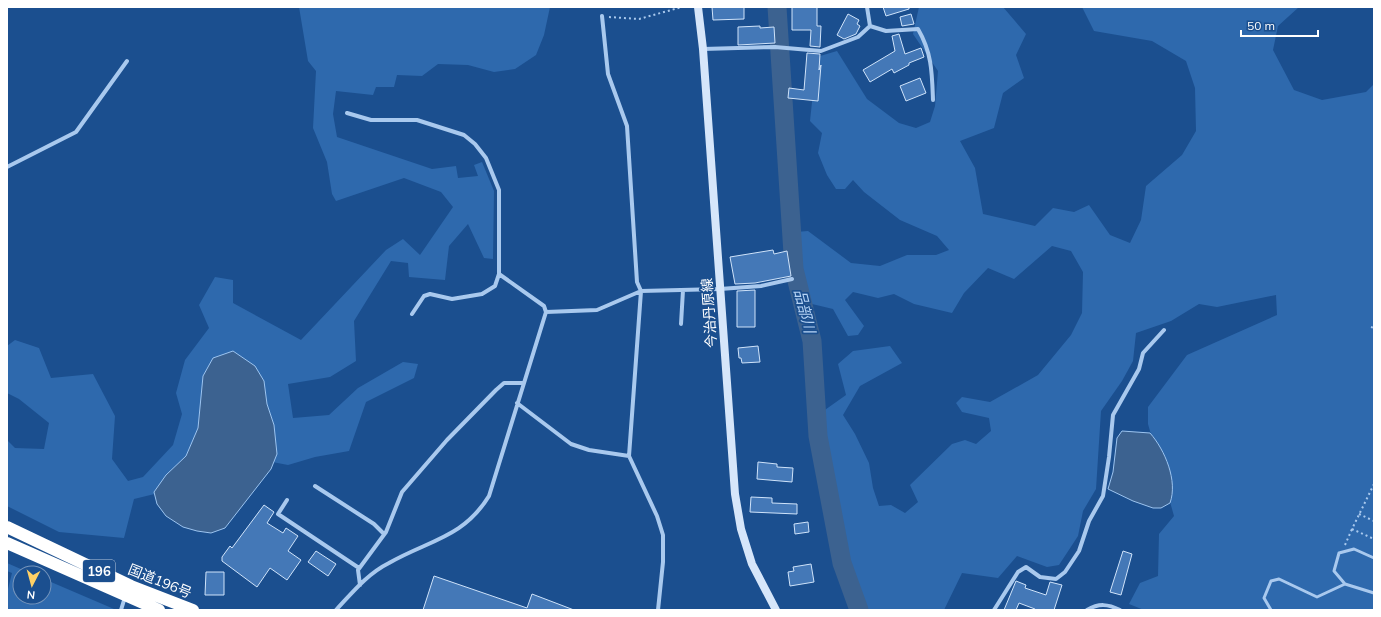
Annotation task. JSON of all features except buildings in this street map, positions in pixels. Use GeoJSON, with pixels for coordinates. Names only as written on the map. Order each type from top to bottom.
{"type":"FeatureCollection","features":[{"type":"Feature","properties":{"kind":"highway","name":"国道196号"},"geometry":{"type":"LineString","coordinates":[[7,527],[128,591],[159,610]]}},
{"type":"Feature","properties":{"kind":"highway","name":"国道196号"},"geometry":{"type":"LineString","coordinates":[[7,543],[128,591],[192,610]]}},
{"type":"Feature","properties":{"kind":"main road","name":"今治丹原線"},"geometry":{"type":"LineString","coordinates":[[698,7],[703,49],[735,494],[741,529],[752,564],[776,610]]}},
{"type":"Feature","properties":{"kind":"street"},"geometry":{"type":"LineString","coordinates":[[867,7],[870,26]]}},
{"type":"Feature","properties":{"kind":"street"},"geometry":{"type":"LineString","coordinates":[[602,16],[608,74],[627,126],[637,282],[641,291],[629,456],[657,516],[663,535],[663,562],[658,610]]}},
{"type":"Feature","properties":{"kind":"street"},"geometry":{"type":"LineString","coordinates":[[703,49],[775,47],[821,51],[858,37],[870,26]]}},
{"type":"Feature","properties":{"kind":"street"},"geometry":{"type":"LineString","coordinates":[[870,26],[886,31],[918,29],[927,44],[932,67],[933,100]]}},
{"type":"Feature","properties":{"kind":"street"},"geometry":{"type":"LineString","coordinates":[[7,167],[76,132],[127,61]]}},
{"type":"Feature","properties":{"kind":"street"},"geometry":{"type":"LineString","coordinates":[[347,114],[371,120],[417,120],[464,135],[475,144],[486,158],[499,190],[499,274],[495,286],[482,294],[452,299],[430,294],[424,296],[412,314]]}},
{"type":"Feature","properties":{"kind":"street"},"geometry":{"type":"LineString","coordinates":[[336,610],[366,578],[388,563],[453,532],[479,512],[489,496],[546,312],[544,306],[499,274]]}},
{"type":"Feature","properties":{"kind":"street"},"geometry":{"type":"LineString","coordinates":[[546,312],[596,310],[641,291],[720,289],[761,286],[792,279]]}},
{"type":"Feature","properties":{"kind":"street"},"geometry":{"type":"LineString","coordinates":[[681,324],[683,290]]}},
{"type":"Feature","properties":{"kind":"street"},"geometry":{"type":"LineString","coordinates":[[994,610],[1018,572],[1026,567],[1040,577],[1056,579],[1065,572],[1080,551],[1089,521],[1103,496],[1109,458],[1113,415],[1140,369],[1143,353],[1164,330]]}},
{"type":"Feature","properties":{"kind":"street"},"geometry":{"type":"LineString","coordinates":[[360,585],[359,568],[384,534],[402,492],[447,440],[504,383],[523,383]]}},
{"type":"Feature","properties":{"kind":"street"},"geometry":{"type":"LineString","coordinates":[[517,403],[571,444],[589,450],[629,456]]}},
{"type":"Feature","properties":{"kind":"street"},"geometry":{"type":"LineString","coordinates":[[315,486],[374,524],[384,534]]}},
{"type":"Feature","properties":{"kind":"street"},"geometry":{"type":"LineString","coordinates":[[287,500],[278,514],[359,568]]}},
{"type":"Feature","properties":{"kind":"street"},"geometry":{"type":"LineString","coordinates":[[121,610],[128,591]]}},
{"type":"Feature","properties":{"kind":"street"},"geometry":{"type":"LineString","coordinates":[[1087,610],[1098,604],[1110,606],[1120,610]]}},
{"type":"Feature","properties":{"kind":"lane"},"geometry":{"type":"LineString","coordinates":[[1374,558],[1354,549],[1341,552],[1339,553],[1334,571],[1345,584],[1374,593]]}},
{"type":"Feature","properties":{"kind":"lane"},"geometry":{"type":"LineString","coordinates":[[1271,610],[1264,598],[1271,581],[1279,579],[1317,597],[1345,584]]}},
{"type":"Feature","properties":{"kind":"path"},"geometry":{"type":"LineString","coordinates":[[602,16],[639,19],[682,7]]}},
{"type":"Feature","properties":{"kind":"path"},"geometry":{"type":"LineString","coordinates":[[1370,327],[1374,328]]}},
{"type":"Feature","properties":{"kind":"path"},"geometry":{"type":"LineString","coordinates":[[1341,552],[1374,482]]}},
{"type":"Feature","properties":{"kind":"path"},"geometry":{"type":"LineString","coordinates":[[1359,514],[1374,521]]}},
{"type":"Feature","properties":{"kind":"path"},"geometry":{"type":"LineString","coordinates":[[1352,529],[1374,539]]}},
{"type":"Feature","properties":{"kind":"shaded area"},"geometry":{"type":"Polygon","coordinates":[[[299,7],[550,7],[544,35],[536,55],[515,69],[494,72],[468,65],[438,64],[422,76],[397,75],[394,87],[376,87],[373,95],[336,91],[333,114],[337,137],[432,169],[456,166],[458,178],[478,176],[474,165],[482,162],[494,191],[493,259],[484,258],[468,224],[449,246],[445,280],[409,277],[408,263],[391,261],[354,321],[356,361],[330,377],[288,384],[293,418],[329,415],[358,388],[403,362],[418,364],[414,378],[366,402],[349,451],[315,457],[288,465],[252,458],[175,489],[134,499],[124,538],[59,532],[7,506],[7,440],[15,448],[44,449],[49,423],[19,399],[7,393],[7,346],[15,340],[39,348],[51,378],[93,374],[115,416],[112,459],[128,481],[143,477],[173,445],[182,414],[176,393],[185,360],[209,328],[199,305],[215,277],[233,280],[233,303],[301,340],[386,250],[403,239],[420,255],[453,207],[441,192],[404,178],[336,201],[332,194],[327,162],[313,128],[316,71],[308,61],[299,7]]]}},
{"type":"Feature","properties":{"kind":"shaded area"},"geometry":{"type":"Polygon","coordinates":[[[919,7],[1003,7],[1026,34],[1016,55],[1024,78],[1003,93],[994,128],[960,141],[975,168],[983,214],[1035,226],[1053,208],[1074,212],[1089,205],[1110,235],[1130,243],[1141,220],[1146,186],[1182,155],[1196,131],[1195,88],[1186,61],[1152,41],[1094,31],[1082,7],[1299,7],[1278,26],[1273,50],[1294,90],[1322,100],[1366,92],[1374,84],[1374,610],[1144,610],[1129,604],[1140,583],[1158,576],[1159,534],[1174,516],[1148,424],[1148,407],[1187,355],[1277,315],[1276,295],[1217,307],[1199,304],[1171,321],[1136,333],[1133,361],[1122,381],[1101,411],[1096,489],[1083,511],[1078,536],[1059,565],[1047,567],[1017,556],[998,578],[962,573],[944,610],[864,610],[850,573],[824,437],[822,412],[846,395],[838,364],[853,351],[890,346],[902,363],[860,386],[843,415],[855,434],[869,463],[873,488],[879,506],[891,505],[905,513],[918,502],[910,485],[952,444],[965,440],[976,444],[991,431],[989,418],[962,412],[956,403],[962,397],[990,402],[1038,375],[1071,335],[1082,313],[1083,272],[1071,251],[1052,246],[1014,279],[988,268],[964,293],[952,313],[914,304],[894,294],[878,298],[853,292],[845,300],[864,326],[858,335],[848,336],[833,309],[812,304],[798,269],[796,232],[808,231],[851,263],[880,266],[907,255],[936,255],[949,250],[937,236],[900,220],[864,192],[853,180],[845,189],[836,189],[827,175],[818,153],[822,133],[810,121],[814,83],[808,63],[820,56],[837,51],[867,99],[899,123],[916,128],[930,122],[935,106],[938,71],[913,34],[919,7]]]}},
{"type":"Feature","properties":{"kind":"shaded area"},"geometry":{"type":"Polygon","coordinates":[[[233,351],[255,366],[264,381],[267,404],[274,425],[277,454],[271,469],[225,528],[211,533],[197,531],[183,527],[166,516],[157,504],[154,492],[166,475],[186,456],[198,428],[203,376],[213,358],[233,351]]]}},
{"type":"Feature","properties":{"kind":"shaded area"},"geometry":{"type":"Polygon","coordinates":[[[1122,431],[1150,433],[1161,448],[1169,466],[1171,476],[1172,494],[1170,503],[1161,508],[1153,508],[1133,501],[1108,489],[1113,472],[1117,438],[1122,431]]]}},
{"type":"Feature","properties":{"kind":"shaded area"},"geometry":{"type":"Polygon","coordinates":[[[7,563],[12,565],[12,573],[7,571],[7,563]]]}},
{"type":"Feature","properties":{"kind":"shaded area"},"geometry":{"type":"Polygon","coordinates":[[[12,573],[12,605],[52,605],[52,582],[114,609],[7,610],[7,593],[12,573]]]}},
{"type":"Feature","properties":{"kind":"waterway","name":"品部川"},"geometry":{"type":"LineString","coordinates":[[777,7],[794,269],[812,341],[818,436],[842,563],[859,610]]}}]}
